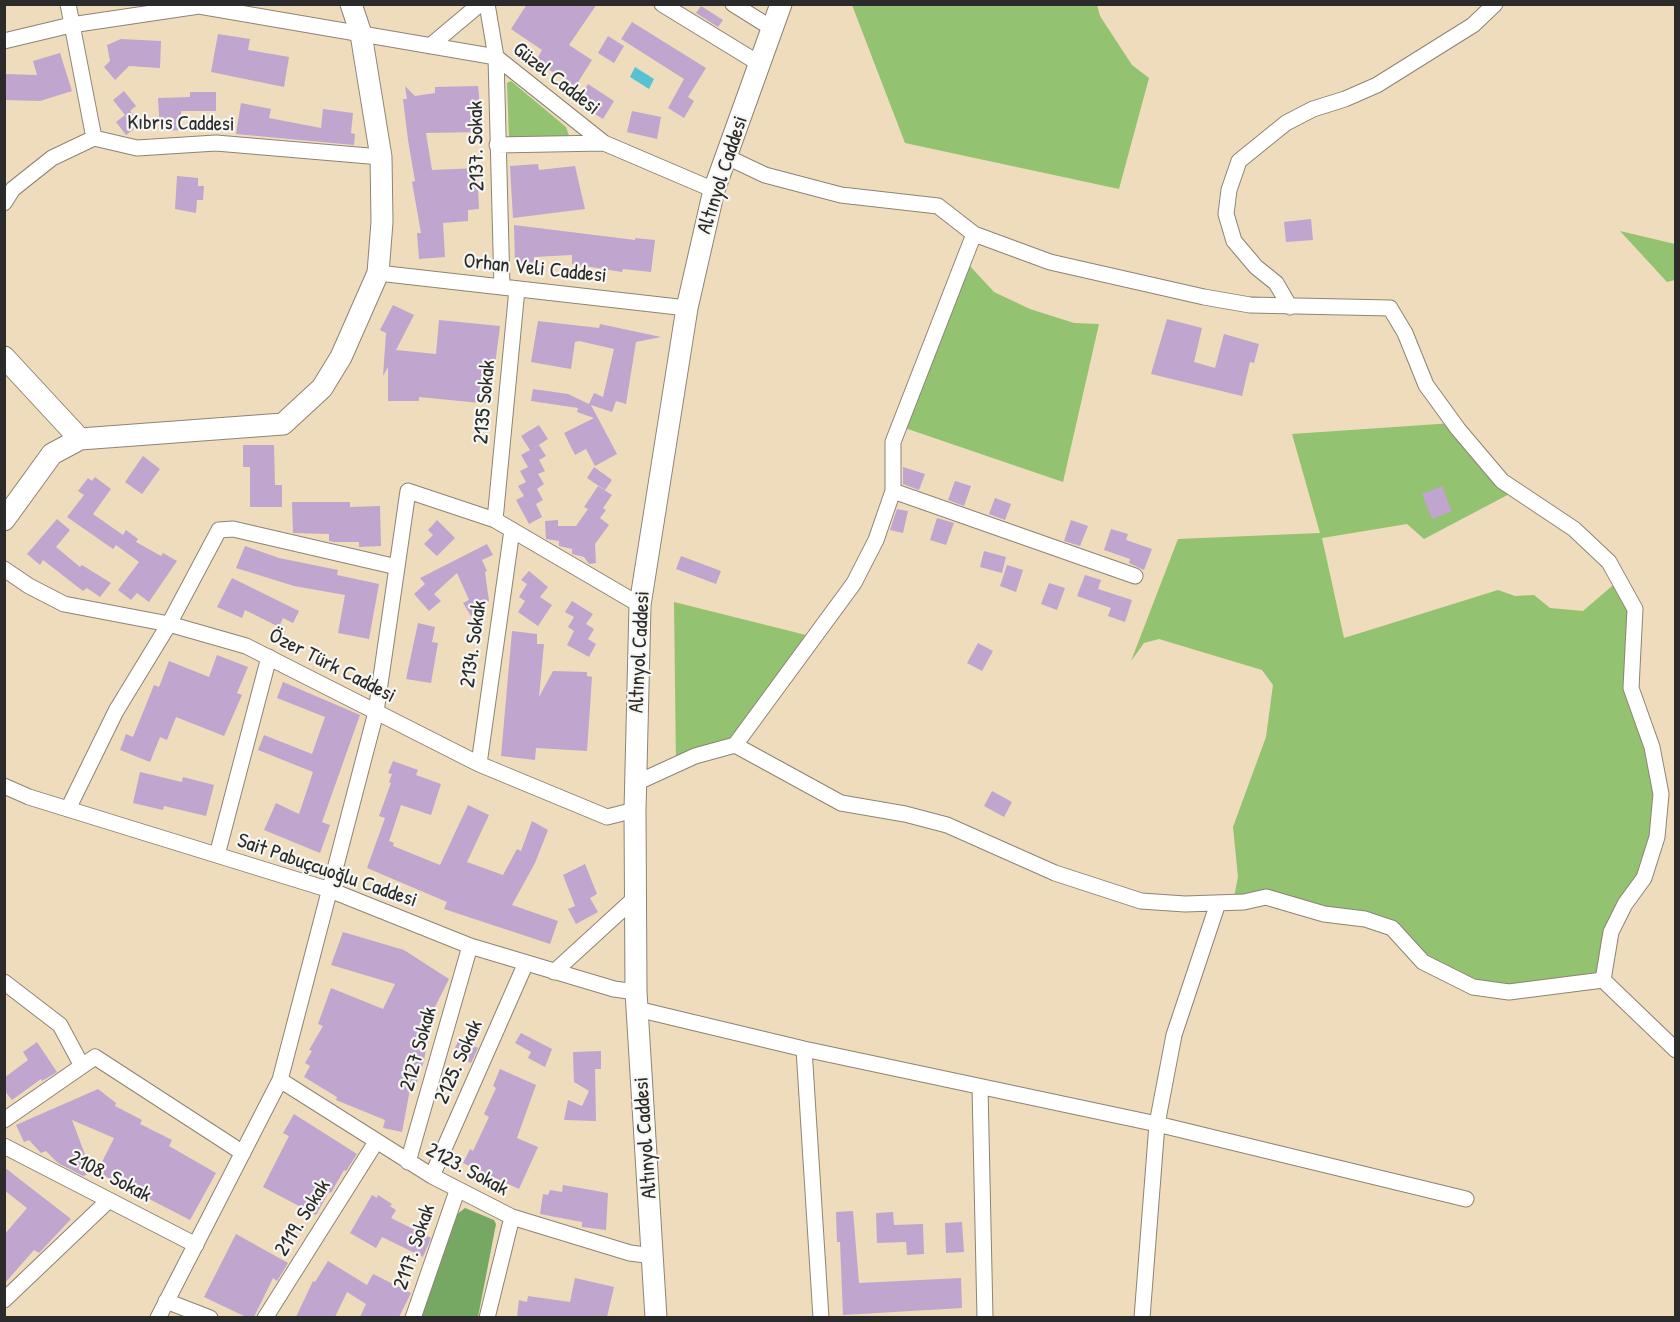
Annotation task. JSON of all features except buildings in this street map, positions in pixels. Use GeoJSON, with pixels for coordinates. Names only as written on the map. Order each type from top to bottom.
{"type":"FeatureCollection","features":[{"type":"Feature","properties":{"kind":"main road"},"geometry":{"type":"LineString","coordinates":[[4,520],[52,454],[80,439],[283,424],[322,388],[341,357],[378,273],[382,222],[381,157],[361,34],[351,4]]}},
{"type":"Feature","properties":{"kind":"main road","name":"Altınyol Caddesi"},"geometry":{"type":"LineString","coordinates":[[656,1317],[636,1001],[635,810],[640,604],[687,308],[714,190],[781,4]]}},
{"type":"Feature","properties":{"kind":"main road"},"geometry":{"type":"LineString","coordinates":[[4,357],[80,439]]}},
{"type":"Feature","properties":{"kind":"street"},"geometry":{"type":"LineString","coordinates":[[4,203],[13,189],[52,158],[94,138],[68,4]]}},
{"type":"Feature","properties":{"kind":"street"},"geometry":{"type":"LineString","coordinates":[[430,46],[480,4]]}},
{"type":"Feature","properties":{"kind":"street","name":"2137. Sokak"},"geometry":{"type":"LineString","coordinates":[[487,4],[496,57],[497,145],[509,288]]}},
{"type":"Feature","properties":{"kind":"street"},"geometry":{"type":"LineString","coordinates":[[662,4],[760,64]]}},
{"type":"Feature","properties":{"kind":"street"},"geometry":{"type":"LineString","coordinates":[[733,4],[773,29]]}},
{"type":"Feature","properties":{"kind":"street"},"geometry":{"type":"LineString","coordinates":[[1290,307],[1276,283],[1256,267],[1234,241],[1226,213],[1229,190],[1239,161],[1286,123],[1313,109],[1346,99],[1377,85],[1473,25],[1495,4]]}},
{"type":"Feature","properties":{"kind":"street","name":"Güzel Caddesi"},"geometry":{"type":"LineString","coordinates":[[4,41],[71,26],[199,5],[496,57],[604,143],[714,190]]}},
{"type":"Feature","properties":{"kind":"street","name":"Kıbrıs Caddesi"},"geometry":{"type":"LineString","coordinates":[[94,138],[137,148],[216,143],[381,157]]}},
{"type":"Feature","properties":{"kind":"street"},"geometry":{"type":"LineString","coordinates":[[497,145],[604,143]]}},
{"type":"Feature","properties":{"kind":"street"},"geometry":{"type":"LineString","coordinates":[[727,157],[765,175],[842,195],[938,206],[974,234],[1060,264],[1204,297],[1250,305],[1390,308],[1405,333],[1426,385],[1458,429],[1502,481],[1574,529],[1609,562],[1635,609],[1631,688],[1652,747],[1661,795],[1657,837],[1644,878],[1625,904],[1611,932],[1603,980]]}},
{"type":"Feature","properties":{"kind":"street"},"geometry":{"type":"LineString","coordinates":[[636,783],[695,756],[735,745],[854,583],[876,540],[893,491],[893,442],[974,234]]}},
{"type":"Feature","properties":{"kind":"street","name":"Orhan Veli Caddesi"},"geometry":{"type":"LineString","coordinates":[[378,273],[687,308]]}},
{"type":"Feature","properties":{"kind":"street","name":"2135 Sokak"},"geometry":{"type":"LineString","coordinates":[[495,520],[509,288]]}},
{"type":"Feature","properties":{"kind":"street"},"geometry":{"type":"LineString","coordinates":[[158,1317],[280,1080],[376,712],[408,490],[495,520],[640,604]]}},
{"type":"Feature","properties":{"kind":"street"},"geometry":{"type":"LineString","coordinates":[[893,491],[1135,576]]}},
{"type":"Feature","properties":{"kind":"street"},"geometry":{"type":"LineString","coordinates":[[68,809],[116,711],[169,624],[216,534],[226,528],[397,567]]}},
{"type":"Feature","properties":{"kind":"street","name":"2134. Sokak"},"geometry":{"type":"LineString","coordinates":[[479,764],[512,530]]}},
{"type":"Feature","properties":{"kind":"street","name":"Özer Türk Caddesi"},"geometry":{"type":"LineString","coordinates":[[4,569],[29,586],[64,604],[169,624],[246,646],[479,764],[607,817],[635,810]]}},
{"type":"Feature","properties":{"kind":"street"},"geometry":{"type":"LineString","coordinates":[[217,855],[269,657]]}},
{"type":"Feature","properties":{"kind":"street"},"geometry":{"type":"LineString","coordinates":[[735,745],[841,802],[948,825],[1055,873],[1141,901],[1218,903],[1244,902],[1266,897],[1324,914],[1365,919],[1392,928],[1423,962],[1473,987],[1509,992],[1603,980]]}},
{"type":"Feature","properties":{"kind":"street","name":"Sait Pabuçcuoğlu Caddesi"},"geometry":{"type":"LineString","coordinates":[[4,786],[68,809],[330,890],[470,946],[525,965],[614,989],[636,1001],[804,1050],[1157,1124],[1466,1198]]}},
{"type":"Feature","properties":{"kind":"street"},"geometry":{"type":"LineString","coordinates":[[554,972],[636,897]]}},
{"type":"Feature","properties":{"kind":"street"},"geometry":{"type":"LineString","coordinates":[[1142,1317],[1157,1124],[1174,1035],[1218,903]]}},
{"type":"Feature","properties":{"kind":"street","name":"2127 Sokak"},"geometry":{"type":"LineString","coordinates":[[408,1162],[470,946]]}},
{"type":"Feature","properties":{"kind":"street","name":"2125. Sokak"},"geometry":{"type":"LineString","coordinates":[[432,1176],[525,965]]}},
{"type":"Feature","properties":{"kind":"street"},"geometry":{"type":"LineString","coordinates":[[1603,980],[1676,1050]]}},
{"type":"Feature","properties":{"kind":"street"},"geometry":{"type":"LineString","coordinates":[[4,982],[60,1025],[82,1066]]}},
{"type":"Feature","properties":{"kind":"street"},"geometry":{"type":"LineString","coordinates":[[804,1050],[821,1317]]}},
{"type":"Feature","properties":{"kind":"street"},"geometry":{"type":"LineString","coordinates":[[4,1120],[95,1057],[243,1153]]}},
{"type":"Feature","properties":{"kind":"street","name":"2123. Sokak"},"geometry":{"type":"LineString","coordinates":[[280,1080],[457,1191],[512,1217],[630,1253],[653,1256]]}},
{"type":"Feature","properties":{"kind":"street"},"geometry":{"type":"LineString","coordinates":[[980,1086],[985,1317]]}},
{"type":"Feature","properties":{"kind":"street","name":"2119. Sokak"},"geometry":{"type":"LineString","coordinates":[[265,1317],[376,1142]]}},
{"type":"Feature","properties":{"kind":"street","name":"2108. Sokak"},"geometry":{"type":"LineString","coordinates":[[4,1146],[196,1245]]}},
{"type":"Feature","properties":{"kind":"street","name":"2117. Sokak"},"geometry":{"type":"LineString","coordinates":[[413,1317],[457,1191]]}},
{"type":"Feature","properties":{"kind":"street"},"geometry":{"type":"LineString","coordinates":[[4,1300],[109,1200]]}},
{"type":"Feature","properties":{"kind":"street"},"geometry":{"type":"LineString","coordinates":[[487,1317],[512,1217]]}},
{"type":"Feature","properties":{"kind":"street"},"geometry":{"type":"LineString","coordinates":[[166,1301],[210,1317]]}},
{"type":"Feature","properties":{"kind":"green space"},"geometry":{"type":"Polygon","coordinates":[[[852,5],[1097,5],[1100,16],[1132,65],[1149,78],[1119,189],[905,143],[852,5]]]}},
{"type":"Feature","properties":{"kind":"green space"},"geometry":{"type":"Polygon","coordinates":[[[511,81],[566,127],[570,138],[509,139],[507,83],[511,81]]]}},
{"type":"Feature","properties":{"kind":"green space"},"geometry":{"type":"Polygon","coordinates":[[[1620,231],[1675,244],[1675,280],[1667,282],[1620,231]]]}},
{"type":"Feature","properties":{"kind":"green space"},"geometry":{"type":"Polygon","coordinates":[[[969,265],[994,292],[1030,309],[1074,323],[1099,324],[1063,482],[899,426],[969,265]]]}},
{"type":"Feature","properties":{"kind":"green space"},"geometry":{"type":"Polygon","coordinates":[[[1453,423],[1517,490],[1424,539],[1407,524],[1322,538],[1344,638],[1498,590],[1515,596],[1534,595],[1550,608],[1583,611],[1619,580],[1635,609],[1631,688],[1652,747],[1657,837],[1625,904],[1603,980],[1509,992],[1453,979],[1392,928],[1266,898],[1233,902],[1238,877],[1233,827],[1266,737],[1273,685],[1262,670],[1159,639],[1144,643],[1131,661],[1178,539],[1320,533],[1292,434],[1453,423]]]}},
{"type":"Feature","properties":{"kind":"green space"},"geometry":{"type":"Polygon","coordinates":[[[674,602],[814,637],[735,745],[676,766],[674,602]]]}},
{"type":"Feature","properties":{"kind":"green space"},"geometry":{"type":"Polygon","coordinates":[[[465,1208],[494,1220],[496,1224],[478,1317],[420,1318],[456,1215],[465,1208]]]}},
{"type":"Feature","properties":{"kind":"water"},"geometry":{"type":"Polygon","coordinates":[[[635,67],[654,79],[649,89],[630,77],[635,67]]]}}]}
